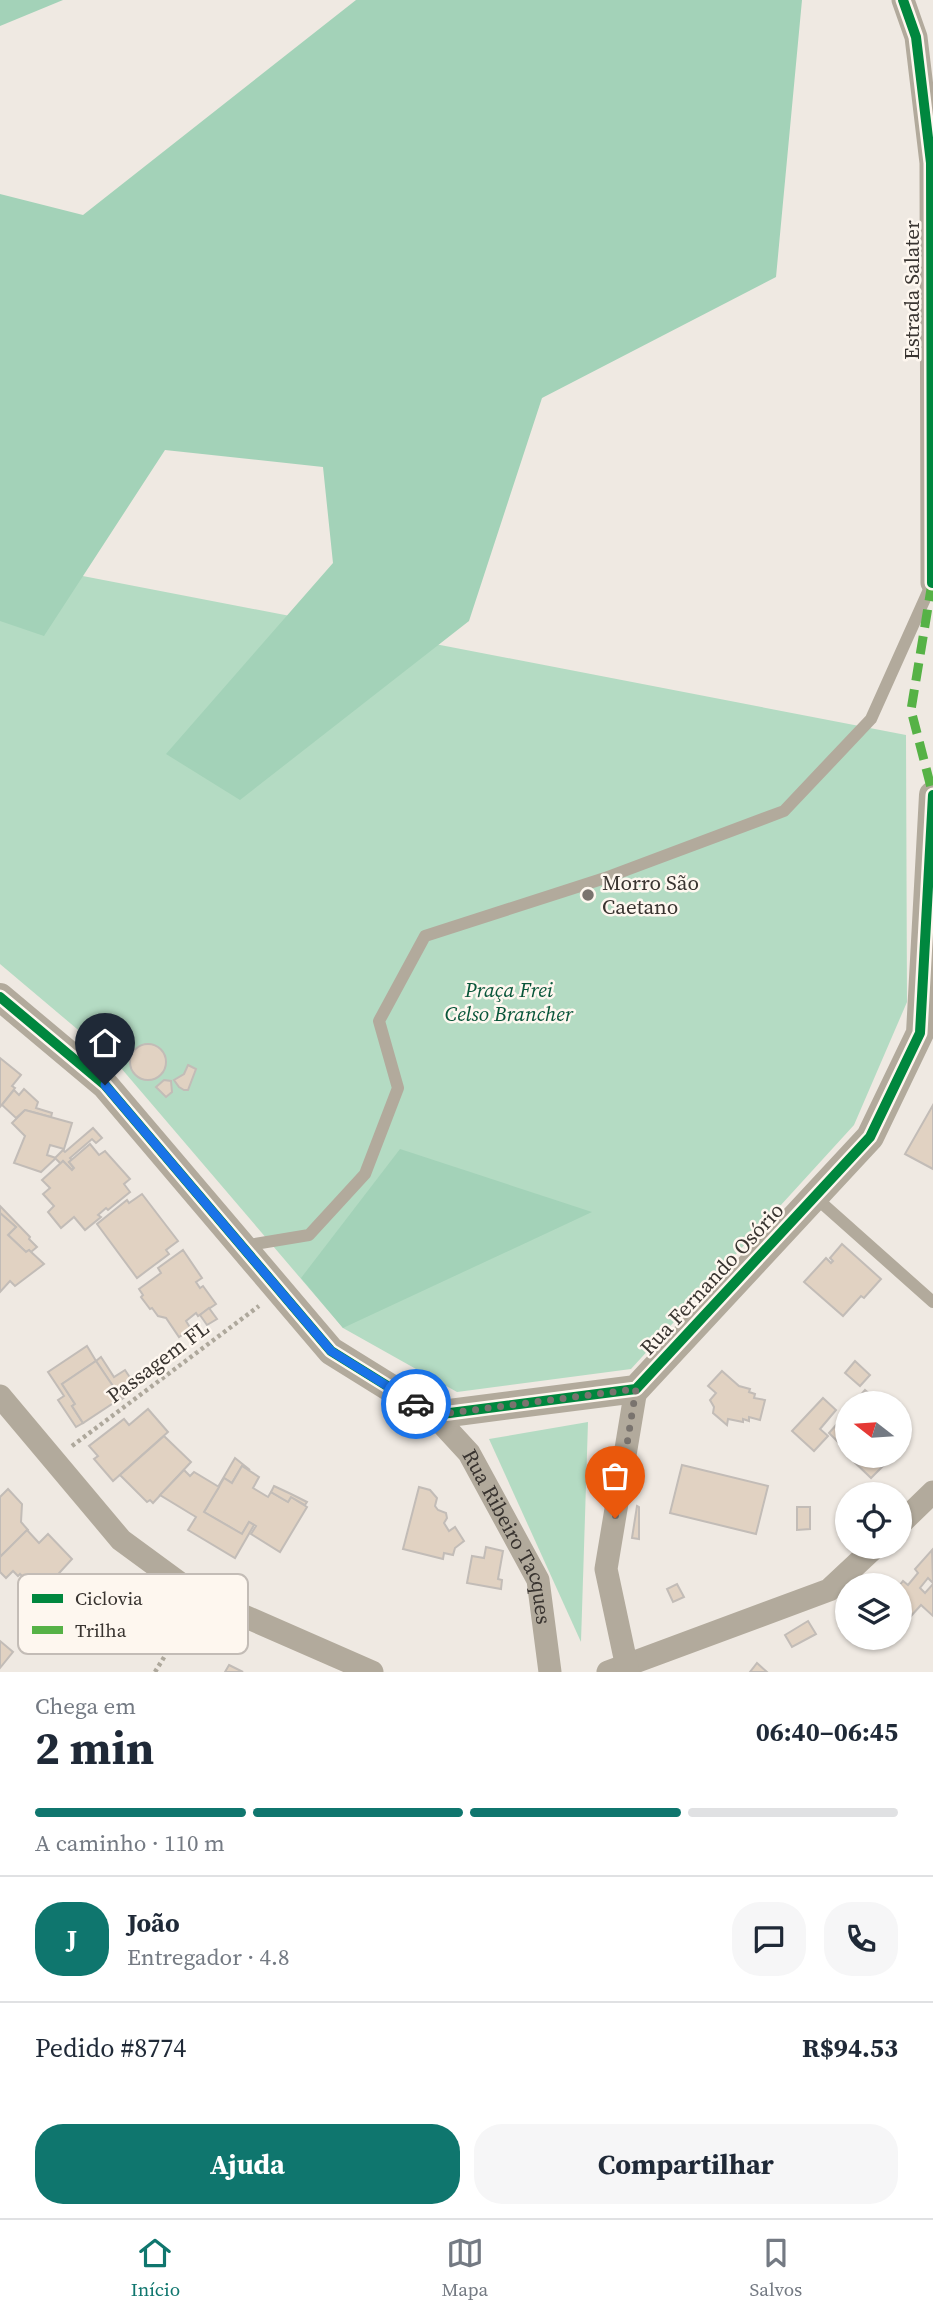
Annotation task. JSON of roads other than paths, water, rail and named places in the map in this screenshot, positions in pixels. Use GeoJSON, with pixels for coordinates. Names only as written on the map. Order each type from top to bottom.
{"type":"FeatureCollection","features":[{"type":"Feature","properties":{"kind":"street","name":"Estrada Salater"},"geometry":{"type":"LineString","coordinates":[[903,0],[916,37],[931,163],[932,583]]}},
{"type":"Feature","properties":{"kind":"street","name":"Rua Fernando Osório"},"geometry":{"type":"LineString","coordinates":[[636,1389],[870,1137],[920,1032],[933,795]]}},
{"type":"Feature","properties":{"kind":"street"},"geometry":{"type":"LineString","coordinates":[[0,996],[105,1085],[331,1351],[434,1415],[636,1389],[606,1569],[620,1670],[829,1590],[862,1559]]}},
{"type":"Feature","properties":{"kind":"street"},"geometry":{"type":"LineString","coordinates":[[0,1396],[121,1540],[167,1574]]}},
{"type":"Feature","properties":{"kind":"street","name":"Rua Ribeiro Tacques"},"geometry":{"type":"LineString","coordinates":[[434,1415],[469,1454],[538,1580],[550,1672]]}},
{"type":"Feature","properties":{"kind":"street"},"geometry":{"type":"LineString","coordinates":[[912,1512],[933,1492]]}},
{"type":"Feature","properties":{"kind":"street"},"geometry":{"type":"LineString","coordinates":[[248,1618],[372,1672]]}},
{"type":"Feature","properties":{"kind":"lane"},"geometry":{"type":"LineString","coordinates":[[242,1246],[309,1235],[365,1174],[398,1088],[379,1020],[425,936],[605,878],[785,811],[871,719],[932,583]]}},
{"type":"Feature","properties":{"kind":"lane"},"geometry":{"type":"LineString","coordinates":[[814,1197],[933,1302]]}},
{"type":"Feature","properties":{"kind":"place","name":"Morro São Caetano"},"geometry":{"type":"Point","coordinates":[588,895]}},
{"type":"Feature","properties":{"kind":"park label","name":"Praça Frei Celso Brancher"},"geometry":{"type":"Point","coordinates":[509,1002]}}]}
